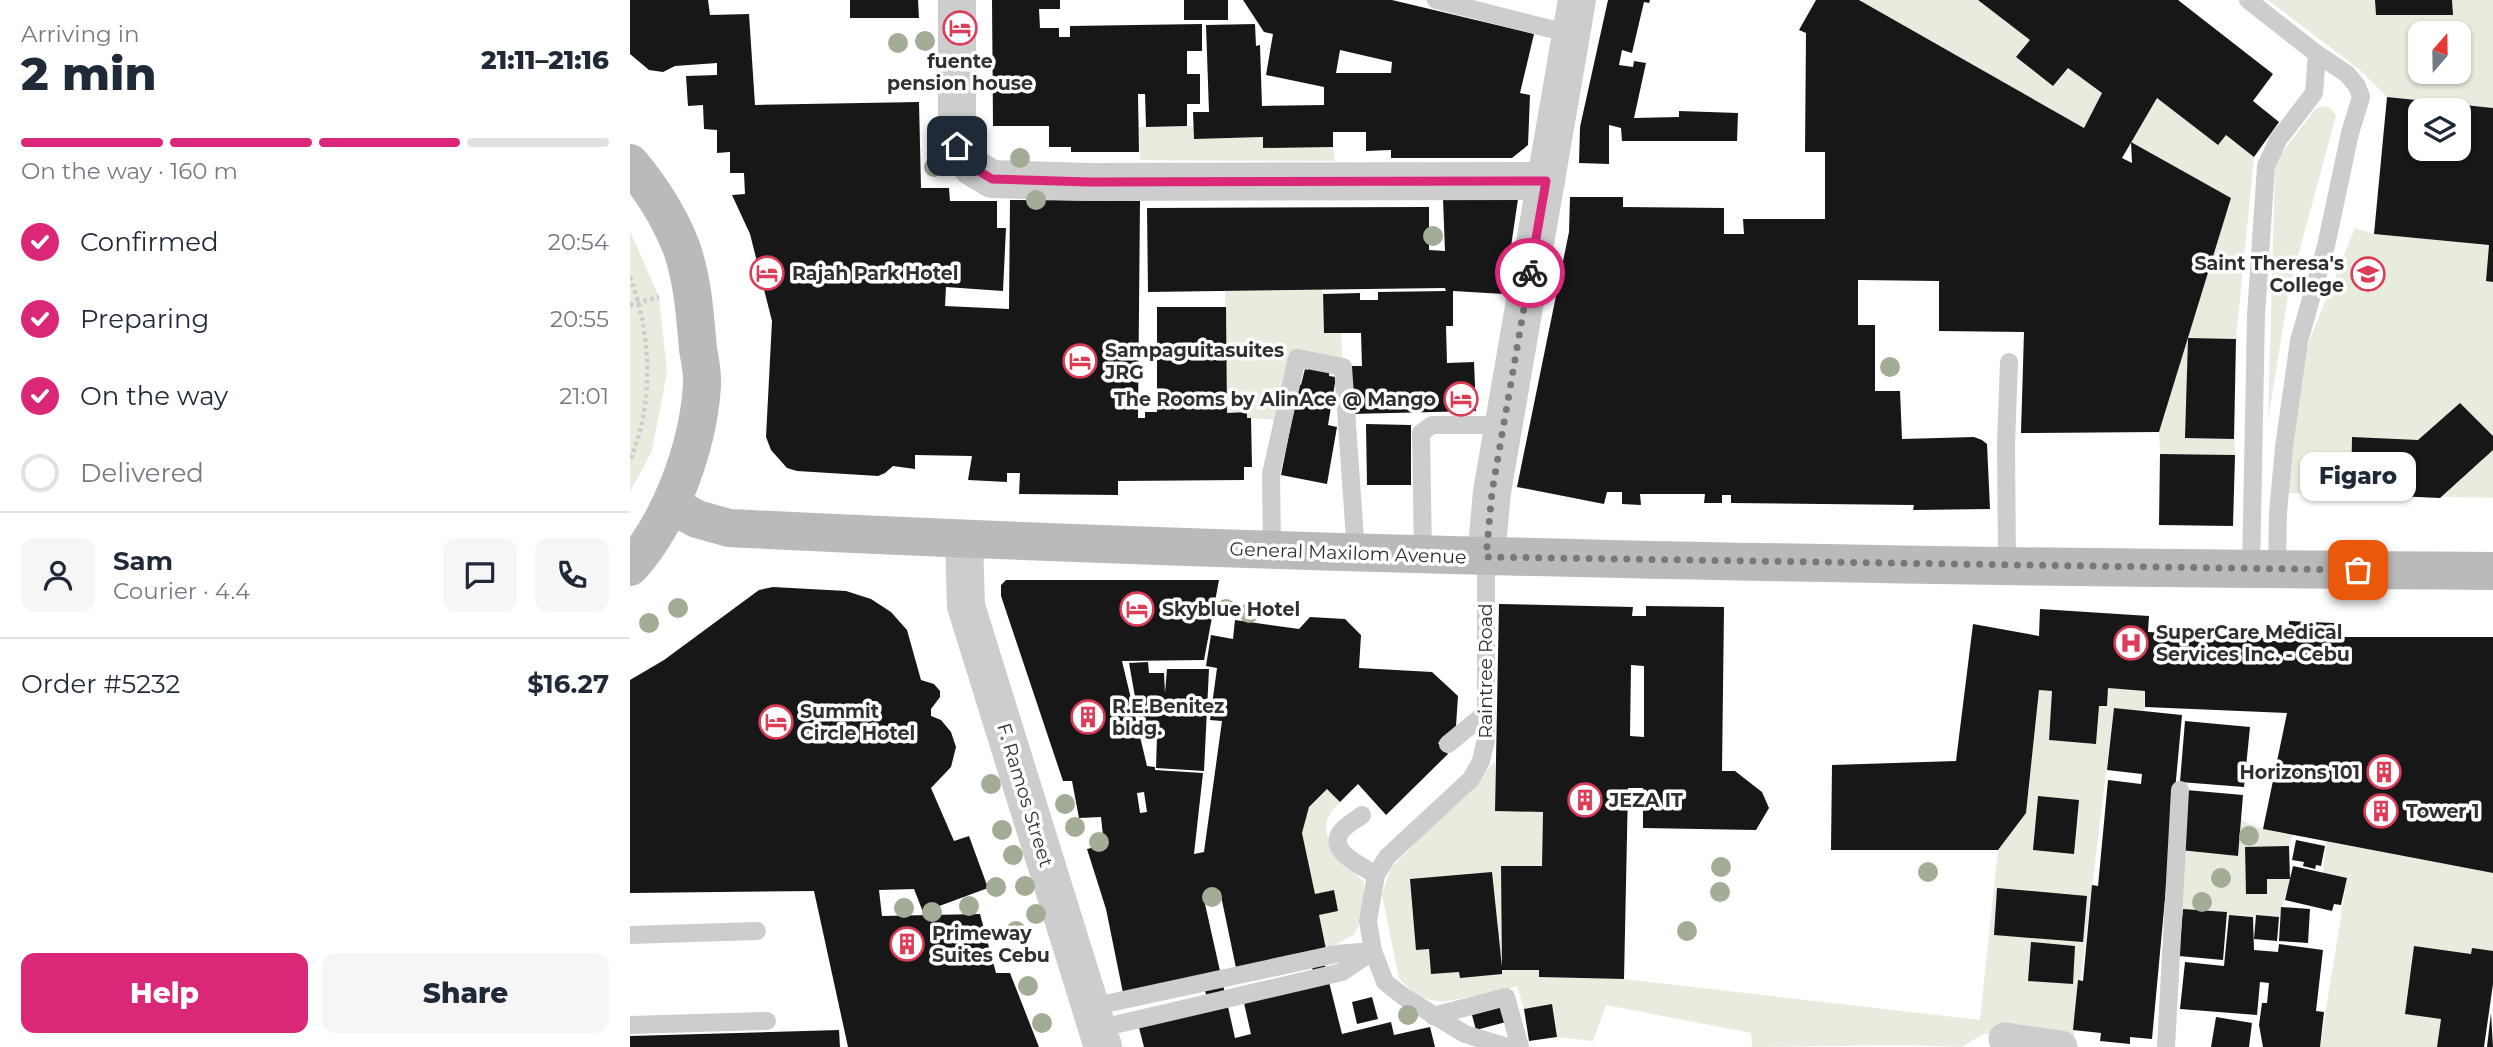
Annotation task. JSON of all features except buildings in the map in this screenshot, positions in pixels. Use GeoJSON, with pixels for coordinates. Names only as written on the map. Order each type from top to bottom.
{"type":"FeatureCollection","features":[{"type":"Feature","properties":{"kind":"main road"},"geometry":{"type":"LineString","coordinates":[[630,163],[649,186],[681,248],[692,286],[702,385],[692,446],[670,505],[630,567]]}},
{"type":"Feature","properties":{"kind":"main road","name":"General Maxilom Avenue"},"geometry":{"type":"LineString","coordinates":[[670,505],[697,519],[729,528],[964,540],[1486,557],[2264,570],[2493,571]]}},
{"type":"Feature","properties":{"kind":"street"},"geometry":{"type":"LineString","coordinates":[[957,0],[957,146],[972,167],[992,179],[1089,182],[1546,181]]}},
{"type":"Feature","properties":{"kind":"street"},"geometry":{"type":"LineString","coordinates":[[1486,557],[1492,492],[1574,17]]}},
{"type":"Feature","properties":{"kind":"street","name":"F. Ramos Street"},"geometry":{"type":"LineString","coordinates":[[964,540],[966,606],[1097,1028]]}},
{"type":"Feature","properties":{"kind":"street"},"geometry":{"type":"LineString","coordinates":[[2006,1040],[2061,1047]]}},
{"type":"Feature","properties":{"kind":"lane"},"geometry":{"type":"LineString","coordinates":[[1436,0],[1574,17]]}},
{"type":"Feature","properties":{"kind":"lane"},"geometry":{"type":"LineString","coordinates":[[2248,0],[2347,74],[2361,97],[2350,133],[2326,246],[2299,341],[2278,513],[2264,570]]}},
{"type":"Feature","properties":{"kind":"lane"},"geometry":{"type":"LineString","coordinates":[[2264,570],[2256,315],[2266,166],[2278,139],[2315,93],[2317,54]]}},
{"type":"Feature","properties":{"kind":"lane"},"geometry":{"type":"LineString","coordinates":[[1272,550],[1271,474],[1297,358],[1343,367],[1358,458],[1356,553]]}},
{"type":"Feature","properties":{"kind":"lane"},"geometry":{"type":"LineString","coordinates":[[2007,566],[2009,362]]}},
{"type":"Feature","properties":{"kind":"lane"},"geometry":{"type":"LineString","coordinates":[[1423,555],[1416,456],[1421,433],[1432,425],[1503,425]]}},
{"type":"Feature","properties":{"kind":"lane","name":"Raintree Road"},"geometry":{"type":"LineString","coordinates":[[1486,557],[1487,712],[1486,738],[1481,761],[1472,779],[1387,858],[1376,875],[1367,921],[1373,951],[1385,982],[1433,1016],[1465,1034],[1508,1047]]}},
{"type":"Feature","properties":{"kind":"lane"},"geometry":{"type":"LineString","coordinates":[[1448,744],[1487,712]]}},
{"type":"Feature","properties":{"kind":"lane"},"geometry":{"type":"LineString","coordinates":[[2166,1047],[2180,790]]}},
{"type":"Feature","properties":{"kind":"lane"},"geometry":{"type":"LineString","coordinates":[[1362,815],[1340,832],[1337,843],[1342,853],[1376,875]]}},
{"type":"Feature","properties":{"kind":"lane"},"geometry":{"type":"LineString","coordinates":[[630,935],[757,931]]}},
{"type":"Feature","properties":{"kind":"lane"},"geometry":{"type":"LineString","coordinates":[[1097,1028],[1342,972],[1373,951]]}},
{"type":"Feature","properties":{"kind":"lane"},"geometry":{"type":"LineString","coordinates":[[1433,1016],[1506,997],[1520,1047]]}},
{"type":"Feature","properties":{"kind":"lane"},"geometry":{"type":"LineString","coordinates":[[630,1025],[767,1021]]}},
{"type":"Feature","properties":{"kind":"path"},"geometry":{"type":"LineString","coordinates":[[630,277],[640,302],[648,352],[645,407],[630,461]]}},
{"type":"Feature","properties":{"kind":"path"},"geometry":{"type":"LineString","coordinates":[[630,305],[659,297]]}},
{"type":"Feature","properties":{"kind":"shaded area"},"geometry":{"type":"Polygon","coordinates":[[[1980,0],[2102,93],[2084,128],[1861,1],[1980,0]]]}},
{"type":"Feature","properties":{"kind":"shaded area"},"geometry":{"type":"Polygon","coordinates":[[[2268,0],[2375,0],[2376,15],[2452,15],[2452,0],[2493,0],[2493,108],[2471,106],[2471,98],[2387,97],[2360,70],[2268,0]]]}},
{"type":"Feature","properties":{"kind":"shaded area"},"geometry":{"type":"Polygon","coordinates":[[[2157,98],[2218,144],[2226,135],[2254,157],[2236,339],[2188,339],[2186,437],[2234,439],[2235,455],[2160,454],[2159,432],[2231,198],[2131,142],[2157,98]]]}},
{"type":"Feature","properties":{"kind":"shaded area"},"geometry":{"type":"Polygon","coordinates":[[[2316,108],[2331,108],[2336,116],[2289,289],[2268,421],[2275,168],[2280,155],[2316,108]]]}},
{"type":"Feature","properties":{"kind":"shaded area"},"geometry":{"type":"Polygon","coordinates":[[[1194,126],[1195,139],[1263,137],[1263,148],[1333,147],[1335,161],[1140,160],[1139,127],[1194,126]]]}},
{"type":"Feature","properties":{"kind":"shaded area"},"geometry":{"type":"Polygon","coordinates":[[[2355,228],[2374,234],[2489,245],[2486,281],[2493,282],[2493,498],[2287,493],[2299,366],[2355,228]]]}},
{"type":"Feature","properties":{"kind":"shaded area"},"geometry":{"type":"Polygon","coordinates":[[[630,231],[659,297],[667,372],[652,451],[630,492],[630,231]]]}},
{"type":"Feature","properties":{"kind":"shaded area"},"geometry":{"type":"Polygon","coordinates":[[[1322,289],[1324,333],[1341,333],[1343,367],[1297,359],[1283,420],[1247,418],[1247,412],[1227,413],[1225,291],[1322,289]]]}},
{"type":"Feature","properties":{"kind":"shaded area"},"geometry":{"type":"Polygon","coordinates":[[[2108,688],[2145,691],[2144,711],[2114,708],[2074,1036],[1983,1034],[1962,1047],[1752,1047],[1751,1033],[1606,1005],[1593,1041],[1557,1037],[1552,1005],[1524,1009],[1517,986],[1442,1002],[1417,997],[1399,978],[1382,895],[1390,869],[1495,761],[1495,811],[1543,812],[1539,977],[1624,979],[1980,1020],[1998,850],[2026,813],[2039,690],[2052,691],[2049,740],[2096,744],[2099,706],[2107,706],[2108,688]]]}},
{"type":"Feature","properties":{"kind":"shaded area"},"geometry":{"type":"Polygon","coordinates":[[[1327,789],[1340,802],[1329,816],[1327,834],[1336,852],[1364,882],[1364,915],[1354,935],[1326,949],[1319,915],[1338,911],[1334,890],[1315,894],[1302,833],[1309,807],[1327,789]]]}},
{"type":"Feature","properties":{"kind":"shaded area"},"geometry":{"type":"Polygon","coordinates":[[[2241,820],[2263,829],[2293,834],[2289,846],[2245,848],[2246,894],[2267,894],[2267,879],[2290,879],[2279,917],[2229,915],[2227,912],[2183,909],[2180,850],[2238,856],[2241,820]]]}},
{"type":"Feature","properties":{"kind":"shaded area"},"geometry":{"type":"Polygon","coordinates":[[[2326,841],[2493,873],[2493,951],[2471,954],[2414,946],[2405,1014],[2441,1019],[2437,1047],[2320,1047],[2347,879],[2323,873],[2326,841]]]}},
{"type":"Feature","properties":{"kind":"way so far"},"geometry":{"type":"LineString","coordinates":[[1530,273],[1492,492],[1486,557],[2358,570]]}},
{"type":"Feature","properties":{"kind":"place","name":"fuente pension house"},"geometry":{"type":"Point","coordinates":[960,28]}},
{"type":"Feature","properties":{"kind":"place","name":"Rajah Park Hotel"},"geometry":{"type":"Point","coordinates":[767,273]}},
{"type":"Feature","properties":{"kind":"place","name":"Saint Theresa's College"},"geometry":{"type":"Point","coordinates":[2368,274]}},
{"type":"Feature","properties":{"kind":"place","name":"Sampaguitasuites JRG"},"geometry":{"type":"Point","coordinates":[1080,361]}},
{"type":"Feature","properties":{"kind":"place","name":"The Rooms by AlinAce @ Mango"},"geometry":{"type":"Point","coordinates":[1461,399]}},
{"type":"Feature","properties":{"kind":"place","name":"Figaro"},"geometry":{"type":"Point","coordinates":[2358,570]}},
{"type":"Feature","properties":{"kind":"place","name":"Skyblue Hotel"},"geometry":{"type":"Point","coordinates":[1137,609]}},
{"type":"Feature","properties":{"kind":"place","name":"SuperCare Medical Services Inc. - Cebu"},"geometry":{"type":"Point","coordinates":[2131,643]}},
{"type":"Feature","properties":{"kind":"place","name":"R.E.Benitez bldg."},"geometry":{"type":"Point","coordinates":[1088,717]}},
{"type":"Feature","properties":{"kind":"place","name":"Summit Circle Hotel"},"geometry":{"type":"Point","coordinates":[776,722]}},
{"type":"Feature","properties":{"kind":"place","name":"Horizons 101"},"geometry":{"type":"Point","coordinates":[2384,772]}},
{"type":"Feature","properties":{"kind":"place","name":"JEZA IT"},"geometry":{"type":"Point","coordinates":[1585,800]}},
{"type":"Feature","properties":{"kind":"place","name":"Tower 1"},"geometry":{"type":"Point","coordinates":[2381,811]}},
{"type":"Feature","properties":{"kind":"place","name":"Primeway Suites Cebu"},"geometry":{"type":"Point","coordinates":[907,944]}},
{"type":"Feature","properties":{"kind":"route"},"geometry":{"type":"LineString","coordinates":[[957,146],[972,167],[992,179],[1089,182],[1546,181],[1530,273]]}}]}
